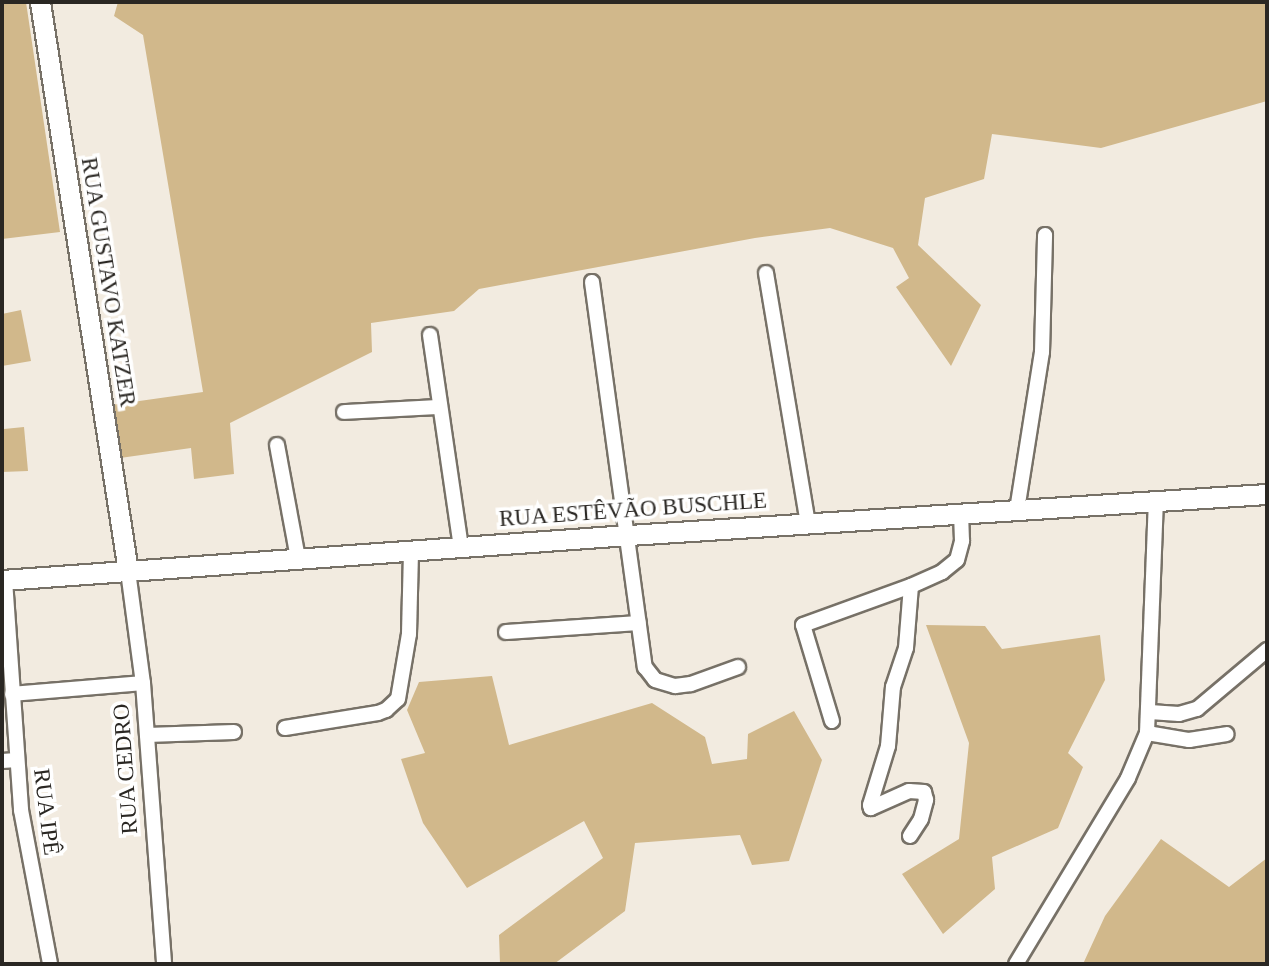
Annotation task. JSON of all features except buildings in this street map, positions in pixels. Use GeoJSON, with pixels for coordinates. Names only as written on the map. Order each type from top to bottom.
{"type":"FeatureCollection","features":[{"type":"Feature","properties":{"kind":"street","name":"RUA GUSTAVO KATZER"},"geometry":{"type":"LineString","coordinates":[[40,2],[128,570]]}},
{"type":"Feature","properties":{"kind":"street"},"geometry":{"type":"LineString","coordinates":[[1017,510],[1042,352],[1045,235]]}},
{"type":"Feature","properties":{"kind":"street"},"geometry":{"type":"LineString","coordinates":[[766,273],[808,523]]}},
{"type":"Feature","properties":{"kind":"street"},"geometry":{"type":"LineString","coordinates":[[592,282],[629,535],[645,667],[655,680],[683,686],[737,667]]}},
{"type":"Feature","properties":{"kind":"street"},"geometry":{"type":"LineString","coordinates":[[430,335],[461,547]]}},
{"type":"Feature","properties":{"kind":"street"},"geometry":{"type":"LineString","coordinates":[[344,412],[440,407]]}},
{"type":"Feature","properties":{"kind":"street"},"geometry":{"type":"LineString","coordinates":[[277,445],[298,558]]}},
{"type":"Feature","properties":{"kind":"street","name":"RUA ESTÊVÃO BUSCHLE"},"geometry":{"type":"LineString","coordinates":[[3,580],[629,535],[1267,494]]}},
{"type":"Feature","properties":{"kind":"street"},"geometry":{"type":"LineString","coordinates":[[1016,964],[1128,778],[1147,733],[1150,712],[1156,501]]}},
{"type":"Feature","properties":{"kind":"street"},"geometry":{"type":"LineString","coordinates":[[832,721],[803,625],[942,572],[957,560],[962,541],[961,514]]}},
{"type":"Feature","properties":{"kind":"street"},"geometry":{"type":"LineString","coordinates":[[285,728],[378,713],[386,710],[398,699],[412,607],[411,550]]}},
{"type":"Feature","properties":{"kind":"street","name":"RUA CEDRO"},"geometry":{"type":"LineString","coordinates":[[128,570],[143,683],[164,964]]}},
{"type":"Feature","properties":{"kind":"street","name":"RUA IPÊ"},"geometry":{"type":"LineString","coordinates":[[3,580],[5,643],[12,694],[9,760],[50,964]]}},
{"type":"Feature","properties":{"kind":"street"},"geometry":{"type":"LineString","coordinates":[[910,836],[922,819],[926,800],[924,792],[909,791],[870,807],[888,746],[893,687],[906,648],[911,586]]}},
{"type":"Feature","properties":{"kind":"street"},"geometry":{"type":"LineString","coordinates":[[506,632],[639,623]]}},
{"type":"Feature","properties":{"kind":"street"},"geometry":{"type":"LineString","coordinates":[[1150,712],[1179,714],[1197,709],[1267,650]]}},
{"type":"Feature","properties":{"kind":"street"},"geometry":{"type":"LineString","coordinates":[[12,694],[143,683]]}},
{"type":"Feature","properties":{"kind":"street"},"geometry":{"type":"LineString","coordinates":[[147,736],[234,732]]}},
{"type":"Feature","properties":{"kind":"street"},"geometry":{"type":"LineString","coordinates":[[1147,733],[1189,740],[1227,734]]}},
{"type":"Feature","properties":{"kind":"shaded area"},"geometry":{"type":"Polygon","coordinates":[[[2,2],[26,2],[60,232],[2,239],[2,2]]]}},
{"type":"Feature","properties":{"kind":"shaded area"},"geometry":{"type":"Polygon","coordinates":[[[118,2],[1267,2],[1267,101],[1101,148],[992,134],[984,179],[925,198],[918,245],[981,305],[951,366],[896,287],[909,278],[893,248],[830,228],[755,238],[479,289],[454,311],[371,323],[372,352],[230,423],[234,474],[194,479],[191,448],[120,458],[111,405],[203,392],[143,35],[114,16],[118,2]]]}},
{"type":"Feature","properties":{"kind":"shaded area"},"geometry":{"type":"Polygon","coordinates":[[[21,310],[31,361],[2,366],[2,314],[21,310]]]}},
{"type":"Feature","properties":{"kind":"shaded area"},"geometry":{"type":"Polygon","coordinates":[[[2,409],[4,429],[24,427],[28,471],[2,472],[2,409]]]}},
{"type":"Feature","properties":{"kind":"shaded area"},"geometry":{"type":"Polygon","coordinates":[[[926,625],[985,626],[1002,649],[1100,635],[1105,680],[1068,753],[1083,767],[1058,828],[992,857],[995,889],[943,934],[902,874],[959,839],[969,743],[926,625]]]}},
{"type":"Feature","properties":{"kind":"shaded area"},"geometry":{"type":"Polygon","coordinates":[[[492,676],[509,745],[652,703],[705,737],[712,764],[747,759],[748,734],[794,711],[822,760],[789,861],[752,865],[740,835],[635,843],[625,911],[554,964],[500,964],[499,935],[603,858],[584,821],[467,888],[423,823],[401,759],[425,753],[407,710],[419,682],[492,676]]]}},
{"type":"Feature","properties":{"kind":"shaded area"},"geometry":{"type":"Polygon","coordinates":[[[1161,839],[1229,887],[1267,858],[1267,964],[1083,964],[1105,916],[1161,839]]]}}]}
